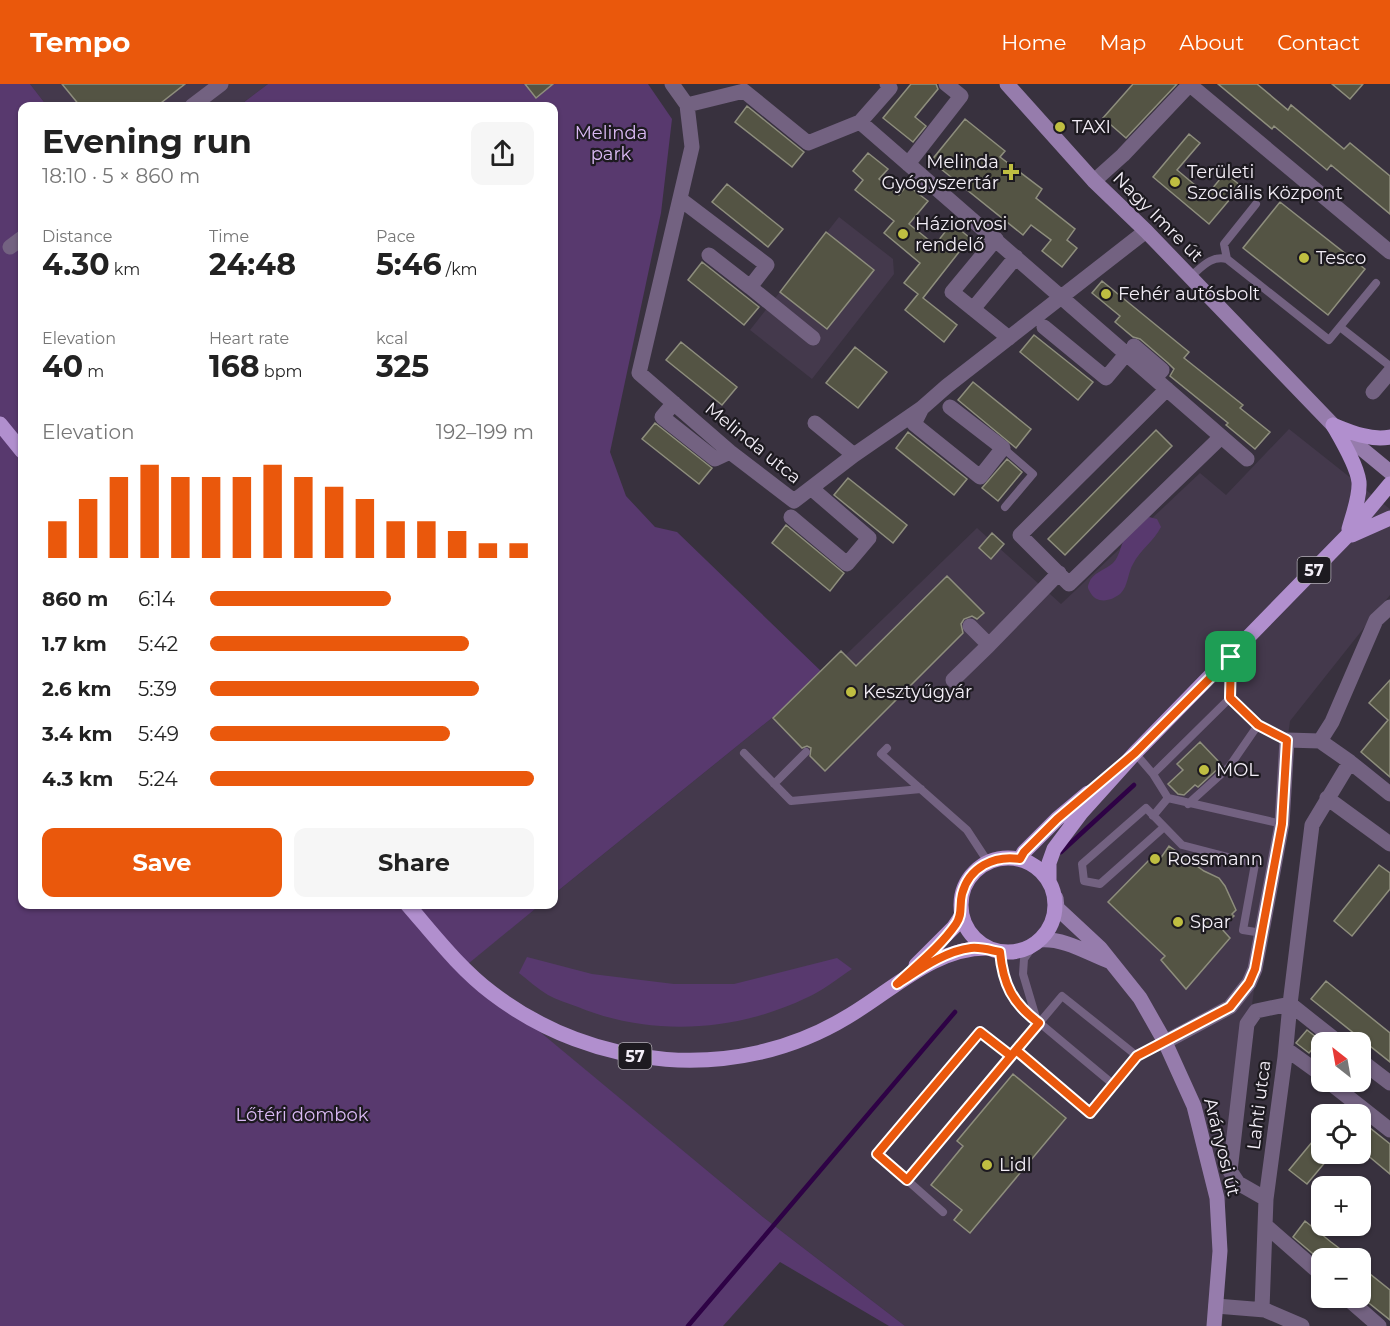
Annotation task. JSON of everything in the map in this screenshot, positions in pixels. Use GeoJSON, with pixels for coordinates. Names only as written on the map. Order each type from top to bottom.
{"type":"FeatureCollection","features":[{"type":"Feature","properties":{"kind":"main road","name":"Nagy Imre út"},"geometry":{"type":"LineString","coordinates":[[1007,84],[1094,181],[1146,231],[1333,425],[1390,472]]}},
{"type":"Feature","properties":{"kind":"main road"},"geometry":{"type":"LineString","coordinates":[[0,424],[18,446]]}},
{"type":"Feature","properties":{"kind":"main road"},"geometry":{"type":"LineString","coordinates":[[1333,425],[1356,434],[1384,439],[1390,437]]}},
{"type":"Feature","properties":{"kind":"main road"},"geometry":{"type":"LineString","coordinates":[[1333,425],[1347,449],[1359,481],[1356,506],[1346,537]]}},
{"type":"Feature","properties":{"kind":"main road","name":"57"},"geometry":{"type":"LineString","coordinates":[[1056,898],[1049,880],[1049,863],[1054,849],[1081,813],[1135,753],[1346,537],[1390,484]]}},
{"type":"Feature","properties":{"kind":"main road"},"geometry":{"type":"LineString","coordinates":[[1346,537],[1390,518]]}},
{"type":"Feature","properties":{"kind":"main road","name":"57"},"geometry":{"type":"LineString","coordinates":[[1020,859],[1024,852],[1057,819],[1135,753]]}},
{"type":"Feature","properties":{"kind":"main road"},"geometry":{"type":"LineString","coordinates":[[994,950],[971,935],[962,915],[962,894],[966,884],[979,868],[998,858],[1020,859],[1037,867],[1049,880]]}},
{"type":"Feature","properties":{"kind":"main road"},"geometry":{"type":"LineString","coordinates":[[1037,943],[1047,933],[1055,916],[1056,898]]}},
{"type":"Feature","properties":{"kind":"main road","name":"Arányosi út"},"geometry":{"type":"LineString","coordinates":[[1056,898],[1058,908],[1100,948],[1140,998],[1165,1042],[1194,1106],[1217,1198],[1220,1251],[1214,1326]]}},
{"type":"Feature","properties":{"kind":"main road","name":"57"},"geometry":{"type":"LineString","coordinates":[[411,909],[454,959],[477,980],[534,1022],[586,1044],[665,1061],[704,1061],[775,1050],[798,1042],[840,1021],[897,984],[956,952],[971,948],[1011,953],[1037,943]]}},
{"type":"Feature","properties":{"kind":"main road","name":"57"},"geometry":{"type":"LineString","coordinates":[[897,984],[937,945],[962,915]]}},
{"type":"Feature","properties":{"kind":"main road"},"geometry":{"type":"LineString","coordinates":[[1037,943],[1050,940],[1064,943],[1111,962]]}},
{"type":"Feature","properties":{"kind":"street"},"geometry":{"type":"LineString","coordinates":[[197,102],[220,84]]}},
{"type":"Feature","properties":{"kind":"street","name":"Melinda utca"},"geometry":{"type":"LineString","coordinates":[[672,84],[687,105],[692,147],[639,373],[729,452],[794,501],[922,408],[946,386],[1146,231]]}},
{"type":"Feature","properties":{"kind":"street"},"geometry":{"type":"LineString","coordinates":[[687,105],[744,91],[808,143],[860,122],[890,88],[887,84]]}},
{"type":"Feature","properties":{"kind":"street"},"geometry":{"type":"LineString","coordinates":[[908,164],[961,96],[946,84]]}},
{"type":"Feature","properties":{"kind":"street"},"geometry":{"type":"LineString","coordinates":[[1094,181],[1123,155],[1190,84],[1390,252]]}},
{"type":"Feature","properties":{"kind":"street"},"geometry":{"type":"LineString","coordinates":[[860,122],[1247,459]]}},
{"type":"Feature","properties":{"kind":"street"},"geometry":{"type":"LineString","coordinates":[[680,199],[767,265],[750,287]]}},
{"type":"Feature","properties":{"kind":"street"},"geometry":{"type":"LineString","coordinates":[[996,239],[952,292],[1009,338]]}},
{"type":"Feature","properties":{"kind":"street"},"geometry":{"type":"LineString","coordinates":[[709,255],[813,338]]}},
{"type":"Feature","properties":{"kind":"street"},"geometry":{"type":"LineString","coordinates":[[973,309],[1016,257]]}},
{"type":"Feature","properties":{"kind":"street"},"geometry":{"type":"LineString","coordinates":[[1044,327],[1106,378],[1127,353]]}},
{"type":"Feature","properties":{"kind":"street"},"geometry":{"type":"LineString","coordinates":[[1105,334],[1115,330],[1162,370],[1155,378]]}},
{"type":"Feature","properties":{"kind":"street"},"geometry":{"type":"LineString","coordinates":[[1373,392],[1390,372]]}},
{"type":"Feature","properties":{"kind":"street"},"geometry":{"type":"LineString","coordinates":[[1167,389],[1020,535],[1069,584],[1221,437]]}},
{"type":"Feature","properties":{"kind":"street"},"geometry":{"type":"LineString","coordinates":[[922,408],[914,424],[980,477],[1003,448],[950,407]]}},
{"type":"Feature","properties":{"kind":"street"},"geometry":{"type":"LineString","coordinates":[[815,423],[854,456]]}},
{"type":"Feature","properties":{"kind":"street"},"geometry":{"type":"LineString","coordinates":[[791,517],[847,564],[869,538],[811,488]]}},
{"type":"Feature","properties":{"kind":"street"},"geometry":{"type":"LineString","coordinates":[[953,680],[1059,573]]}},
{"type":"Feature","properties":{"kind":"street"},"geometry":{"type":"LineString","coordinates":[[1320,741],[1332,722],[1376,620],[1390,607]]}},
{"type":"Feature","properties":{"kind":"street"},"geometry":{"type":"LineString","coordinates":[[970,626],[989,645]]}},
{"type":"Feature","properties":{"kind":"street"},"geometry":{"type":"LineString","coordinates":[[1165,1042],[1230,1007],[1249,983],[1255,969],[1282,824],[1287,740],[1320,741],[1390,794]]}},
{"type":"Feature","properties":{"kind":"street","name":"Lahti utca"},"geometry":{"type":"LineString","coordinates":[[1262,1309],[1266,1199],[1286,1049],[1311,825],[1350,762]]}},
{"type":"Feature","properties":{"kind":"street"},"geometry":{"type":"LineString","coordinates":[[1327,798],[1390,844]]}},
{"type":"Feature","properties":{"kind":"street"},"geometry":{"type":"LineString","coordinates":[[1266,1199],[1238,1184],[1230,1172],[1247,1024],[1256,1011],[1290,1004],[1325,1032]]}},
{"type":"Feature","properties":{"kind":"street","name":"Lahti utca"},"geometry":{"type":"LineString","coordinates":[[1286,1049],[1311,1067]]}},
{"type":"Feature","properties":{"kind":"street"},"geometry":{"type":"LineString","coordinates":[[1371,1068],[1390,1083]]}},
{"type":"Feature","properties":{"kind":"street"},"geometry":{"type":"LineString","coordinates":[[1342,1092],[1390,1130]]}},
{"type":"Feature","properties":{"kind":"street"},"geometry":{"type":"LineString","coordinates":[[1265,1226],[1311,1266]]}},
{"type":"Feature","properties":{"kind":"street"},"geometry":{"type":"LineString","coordinates":[[1216,1306],[1262,1309],[1302,1326]]}},
{"type":"Feature","properties":{"kind":"street"},"geometry":{"type":"LineString","coordinates":[[1358,1308],[1379,1326]]}},
{"type":"Feature","properties":{"kind":"lane"},"geometry":{"type":"LineString","coordinates":[[1227,259],[1224,244],[1256,204]]}},
{"type":"Feature","properties":{"kind":"lane"},"geometry":{"type":"LineString","coordinates":[[1190,277],[1213,258],[1227,259],[1329,340],[1376,283]]}},
{"type":"Feature","properties":{"kind":"lane"},"geometry":{"type":"LineString","coordinates":[[1340,327],[1390,366]]}},
{"type":"Feature","properties":{"kind":"lane"},"geometry":{"type":"LineString","coordinates":[[1003,448],[1033,474],[1005,507]]}},
{"type":"Feature","properties":{"kind":"lane"},"geometry":{"type":"LineString","coordinates":[[1153,774],[1230,698],[1231,657]]}},
{"type":"Feature","properties":{"kind":"lane"},"geometry":{"type":"LineString","coordinates":[[1230,698],[1258,725],[1287,740]]}},
{"type":"Feature","properties":{"kind":"lane"},"geometry":{"type":"LineString","coordinates":[[1188,804],[1228,767],[1258,725]]}},
{"type":"Feature","properties":{"kind":"lane"},"geometry":{"type":"LineString","coordinates":[[887,748],[881,754],[967,830],[988,862]]}},
{"type":"Feature","properties":{"kind":"lane"},"geometry":{"type":"LineString","coordinates":[[774,784],[806,752]]}},
{"type":"Feature","properties":{"kind":"lane"},"geometry":{"type":"LineString","coordinates":[[744,753],[791,801],[921,789]]}},
{"type":"Feature","properties":{"kind":"lane"},"geometry":{"type":"LineString","coordinates":[[1135,753],[1153,774],[1168,798],[1282,824]]}},
{"type":"Feature","properties":{"kind":"lane"},"geometry":{"type":"LineString","coordinates":[[1153,816],[1168,798]]}},
{"type":"Feature","properties":{"kind":"lane"},"geometry":{"type":"LineString","coordinates":[[1163,828],[1100,884],[1084,881],[1082,864],[1146,808],[1182,845],[1255,864],[1243,930],[1262,933]]}},
{"type":"Feature","properties":{"kind":"lane"},"geometry":{"type":"LineString","coordinates":[[1037,943],[1024,959],[1023,974],[1038,1023]]}},
{"type":"Feature","properties":{"kind":"lane"},"geometry":{"type":"LineString","coordinates":[[994,950],[1002,975],[1017,1004],[1114,1085]]}},
{"type":"Feature","properties":{"kind":"lane"},"geometry":{"type":"LineString","coordinates":[[907,1180],[1062,996],[1137,1056]]}},
{"type":"Feature","properties":{"kind":"lane"},"geometry":{"type":"LineString","coordinates":[[943,1212],[877,1154],[980,1032],[1014,1053],[1090,1113],[1137,1056],[1165,1042]]}},
{"type":"Feature","properties":{"kind":"shaded area"},"geometry":{"type":"Polygon","coordinates":[[[30,84],[268,84],[244,102],[44,102],[30,84]]]}},
{"type":"Feature","properties":{"kind":"shaded area"},"geometry":{"type":"Polygon","coordinates":[[[839,217],[893,259],[894,274],[812,379],[750,330],[839,217]]]}},
{"type":"Feature","properties":{"kind":"shaded area"},"geometry":{"type":"Polygon","coordinates":[[[1289,429],[1390,509],[1390,595],[1290,721],[1209,1326],[905,1326],[763,1217],[462,968],[535,909],[558,909],[558,891],[825,675],[977,528],[1061,604],[1200,473],[1226,495],[1289,429]]]}},
{"type":"Feature","properties":{"kind":"green space","name":"Lőtéri dombok"},"geometry":{"type":"Polygon","coordinates":[[[0,84],[30,84],[44,102],[18,102],[18,909],[535,909],[463,968],[763,1217],[905,1326],[889,1326],[780,1262],[723,1326],[0,1326],[0,84]]]}},
{"type":"Feature","properties":{"kind":"green space","name":"Melinda park"},"geometry":{"type":"Polygon","coordinates":[[[268,84],[648,84],[672,119],[661,213],[610,452],[626,496],[655,527],[677,532],[825,675],[558,891],[558,102],[244,102],[268,84]]]}},
{"type":"Feature","properties":{"kind":"green space"},"geometry":{"type":"Polygon","coordinates":[[[1149,517],[1157,519],[1161,527],[1131,567],[1127,583],[1121,593],[1108,600],[1100,600],[1093,596],[1088,588],[1091,580],[1113,563],[1127,535],[1149,517]]]}},
{"type":"Feature","properties":{"kind":"green space"},"geometry":{"type":"Polygon","coordinates":[[[527,957],[592,974],[674,984],[734,984],[837,958],[852,969],[812,995],[751,1018],[722,1024],[664,1026],[606,1017],[551,997],[519,973],[527,957]]]}},
{"type":"Feature","properties":{"kind":"building"},"geometry":{"type":"Polygon","coordinates":[[[62,84],[185,84],[162,102],[77,102],[62,84]]]}},
{"type":"Feature","properties":{"kind":"building"},"geometry":{"type":"Polygon","coordinates":[[[525,84],[553,84],[536,98],[525,84]]]}},
{"type":"Feature","properties":{"kind":"building"},"geometry":{"type":"Polygon","coordinates":[[[911,84],[936,84],[938,89],[915,117],[926,126],[913,142],[883,118],[911,84]]]}},
{"type":"Feature","properties":{"kind":"building"},"geometry":{"type":"Polygon","coordinates":[[[1133,84],[1177,84],[1126,138],[1103,118],[1133,84]]]}},
{"type":"Feature","properties":{"kind":"building"},"geometry":{"type":"Polygon","coordinates":[[[1218,84],[1257,84],[1288,110],[1291,105],[1344,149],[1350,143],[1390,176],[1390,214],[1331,165],[1327,170],[1274,126],[1272,129],[1218,84]]]}},
{"type":"Feature","properties":{"kind":"building"},"geometry":{"type":"Polygon","coordinates":[[[1332,84],[1363,84],[1350,99],[1332,84]]]}},
{"type":"Feature","properties":{"kind":"building"},"geometry":{"type":"Polygon","coordinates":[[[747,106],[804,152],[792,167],[735,122],[747,106]]]}},
{"type":"Feature","properties":{"kind":"building"},"geometry":{"type":"Polygon","coordinates":[[[965,119],[1005,151],[1000,157],[1042,189],[1036,198],[1075,229],[1067,240],[1077,248],[1062,267],[1042,251],[1051,240],[1031,225],[1023,235],[931,161],[965,119]]]}},
{"type":"Feature","properties":{"kind":"building","name":"Területi Szociális Központ"},"geometry":{"type":"Polygon","coordinates":[[[1189,134],[1200,143],[1177,170],[1207,195],[1225,173],[1241,186],[1209,224],[1153,177],[1189,134]]]}},
{"type":"Feature","properties":{"kind":"building"},"geometry":{"type":"Polygon","coordinates":[[[868,153],[888,169],[879,179],[899,195],[907,185],[928,201],[909,224],[935,245],[952,223],[970,238],[923,298],[957,325],[944,342],[905,310],[918,294],[904,283],[920,263],[884,233],[894,221],[855,190],[863,180],[853,171],[868,153]]]}},
{"type":"Feature","properties":{"kind":"building"},"geometry":{"type":"Polygon","coordinates":[[[727,184],[783,229],[768,247],[712,202],[727,184]]]}},
{"type":"Feature","properties":{"kind":"building","name":"Tesco"},"geometry":{"type":"Polygon","coordinates":[[[1280,202],[1365,269],[1328,315],[1243,248],[1280,202]]]}},
{"type":"Feature","properties":{"kind":"building"},"geometry":{"type":"Polygon","coordinates":[[[826,232],[874,270],[827,329],[780,292],[826,232]]]}},
{"type":"Feature","properties":{"kind":"building"},"geometry":{"type":"Polygon","coordinates":[[[702,262],[759,307],[744,325],[688,280],[702,262]]]}},
{"type":"Feature","properties":{"kind":"building"},"geometry":{"type":"Polygon","coordinates":[[[1102,281],[1189,352],[1184,358],[1243,405],[1240,408],[1270,432],[1255,449],[1226,425],[1228,423],[1170,376],[1174,369],[1168,363],[1140,339],[1133,337],[1115,322],[1120,316],[1092,293],[1102,281]]]}},
{"type":"Feature","properties":{"kind":"building"},"geometry":{"type":"Polygon","coordinates":[[[1034,335],[1093,382],[1078,400],[1020,352],[1034,335]]]}},
{"type":"Feature","properties":{"kind":"building"},"geometry":{"type":"Polygon","coordinates":[[[681,342],[737,387],[722,405],[666,360],[681,342]]]}},
{"type":"Feature","properties":{"kind":"building"},"geometry":{"type":"Polygon","coordinates":[[[855,347],[887,372],[858,408],[826,383],[855,347]]]}},
{"type":"Feature","properties":{"kind":"building"},"geometry":{"type":"Polygon","coordinates":[[[973,382],[1031,429],[1016,448],[958,400],[973,382]]]}},
{"type":"Feature","properties":{"kind":"building"},"geometry":{"type":"Polygon","coordinates":[[[655,423],[712,468],[699,484],[642,439],[655,423]]]}},
{"type":"Feature","properties":{"kind":"building"},"geometry":{"type":"Polygon","coordinates":[[[1156,430],[1172,446],[1065,555],[1048,539],[1156,430]]]}},
{"type":"Feature","properties":{"kind":"building"},"geometry":{"type":"Polygon","coordinates":[[[908,432],[967,479],[954,495],[896,448],[908,432]]]}},
{"type":"Feature","properties":{"kind":"building"},"geometry":{"type":"Polygon","coordinates":[[[1007,459],[1022,472],[998,501],[982,488],[1007,459]]]}},
{"type":"Feature","properties":{"kind":"building"},"geometry":{"type":"Polygon","coordinates":[[[848,478],[907,525],[893,543],[834,495],[848,478]]]}},
{"type":"Feature","properties":{"kind":"building"},"geometry":{"type":"Polygon","coordinates":[[[786,525],[844,573],[830,591],[772,543],[786,525]]]}},
{"type":"Feature","properties":{"kind":"building"},"geometry":{"type":"Polygon","coordinates":[[[992,533],[1004,544],[991,559],[979,548],[992,533]]]}},
{"type":"Feature","properties":{"kind":"building","name":"Kesztyűgyár"},"geometry":{"type":"Polygon","coordinates":[[[947,576],[984,613],[977,619],[972,616],[964,619],[961,624],[963,633],[825,771],[810,756],[811,748],[807,746],[802,748],[773,718],[841,651],[856,666],[947,576]]]}},
{"type":"Feature","properties":{"kind":"building"},"geometry":{"type":"Polygon","coordinates":[[[1390,680],[1390,777],[1361,752],[1388,720],[1369,703],[1390,680]]]}},
{"type":"Feature","properties":{"kind":"building","name":"MOL"},"geometry":{"type":"Polygon","coordinates":[[[1200,742],[1222,765],[1198,787],[1195,785],[1184,795],[1178,794],[1168,784],[1183,770],[1177,764],[1200,742]]]}},
{"type":"Feature","properties":{"kind":"building","name":"Spar"},"geometry":{"type":"Polygon","coordinates":[[[1169,846],[1204,871],[1219,878],[1236,910],[1232,914],[1234,916],[1221,928],[1230,938],[1186,989],[1161,960],[1165,956],[1108,902],[1155,854],[1160,859],[1169,846]]]}},
{"type":"Feature","properties":{"kind":"building"},"geometry":{"type":"Polygon","coordinates":[[[1379,865],[1390,873],[1390,889],[1352,936],[1334,921],[1379,865]]]}},
{"type":"Feature","properties":{"kind":"building"},"geometry":{"type":"Polygon","coordinates":[[[1326,981],[1390,1033],[1390,1062],[1371,1047],[1371,1032],[1352,1032],[1311,999],[1326,981]]]}},
{"type":"Feature","properties":{"kind":"building"},"geometry":{"type":"Polygon","coordinates":[[[1307,1030],[1311,1033],[1309,1053],[1296,1043],[1307,1030]]]}},
{"type":"Feature","properties":{"kind":"building","name":"Lidl"},"geometry":{"type":"Polygon","coordinates":[[[1013,1074],[1066,1118],[970,1233],[954,1220],[962,1210],[931,1185],[963,1146],[957,1141],[1013,1074]]]}},
{"type":"Feature","properties":{"kind":"building"},"geometry":{"type":"Polygon","coordinates":[[[1371,1129],[1390,1144],[1390,1174],[1371,1158],[1371,1129]]]}},
{"type":"Feature","properties":{"kind":"building"},"geometry":{"type":"Polygon","coordinates":[[[1311,1143],[1311,1164],[1324,1164],[1314,1176],[1311,1176],[1307,1184],[1289,1170],[1311,1143]]]}},
{"type":"Feature","properties":{"kind":"building"},"geometry":{"type":"Polygon","coordinates":[[[1305,1221],[1311,1226],[1311,1236],[1324,1236],[1339,1248],[1311,1248],[1311,1252],[1293,1237],[1305,1221]]]}},
{"type":"Feature","properties":{"kind":"building"},"geometry":{"type":"Polygon","coordinates":[[[1371,1275],[1390,1290],[1390,1320],[1371,1305],[1371,1275]]]}},
{"type":"Feature","properties":{"kind":"waterway"},"geometry":{"type":"LineString","coordinates":[[1061,852],[1134,785]]}},
{"type":"Feature","properties":{"kind":"waterway"},"geometry":{"type":"LineString","coordinates":[[688,1326],[955,1012]]}},
{"type":"Feature","properties":{"kind":"place","name":"TAXI"},"geometry":{"type":"Point","coordinates":[1060,127]}},
{"type":"Feature","properties":{"kind":"place","name":"Melinda Gyógyszertár"},"geometry":{"type":"Point","coordinates":[1011,172]}},
{"type":"Feature","properties":{"kind":"place","name":"Területi Szociális Központ"},"geometry":{"type":"Point","coordinates":[1175,182]}},
{"type":"Feature","properties":{"kind":"place","name":"Háziorvosi rendelő"},"geometry":{"type":"Point","coordinates":[903,234]}},
{"type":"Feature","properties":{"kind":"place","name":"Tesco"},"geometry":{"type":"Point","coordinates":[1304,258]}},
{"type":"Feature","properties":{"kind":"place","name":"Fehér autósbolt"},"geometry":{"type":"Point","coordinates":[1106,294]}},
{"type":"Feature","properties":{"kind":"place","name":"Kesztyűgyár"},"geometry":{"type":"Point","coordinates":[851,692]}},
{"type":"Feature","properties":{"kind":"place","name":"MOL"},"geometry":{"type":"Point","coordinates":[1204,770]}},
{"type":"Feature","properties":{"kind":"place","name":"Rossmann"},"geometry":{"type":"Point","coordinates":[1155,859]}},
{"type":"Feature","properties":{"kind":"place","name":"Spar"},"geometry":{"type":"Point","coordinates":[1178,922]}},
{"type":"Feature","properties":{"kind":"place","name":"Lidl"},"geometry":{"type":"Point","coordinates":[987,1165]}},
{"type":"Feature","properties":{"kind":"route"},"geometry":{"type":"LineString","coordinates":[[1231,657],[1135,753],[1057,819],[1024,852],[1020,859],[998,858],[979,868],[966,884],[962,894],[962,915],[954,927],[897,984],[943,957],[971,948],[988,948],[1000,952],[1002,975],[1017,1004],[1039,1023],[1016,1050],[1011,1056],[907,1180],[877,1154],[980,1032],[1011,1056],[1016,1050],[1090,1113],[1137,1056],[1230,1007],[1249,983],[1255,969],[1282,824],[1287,740],[1258,725],[1230,698],[1231,657]]}}]}
